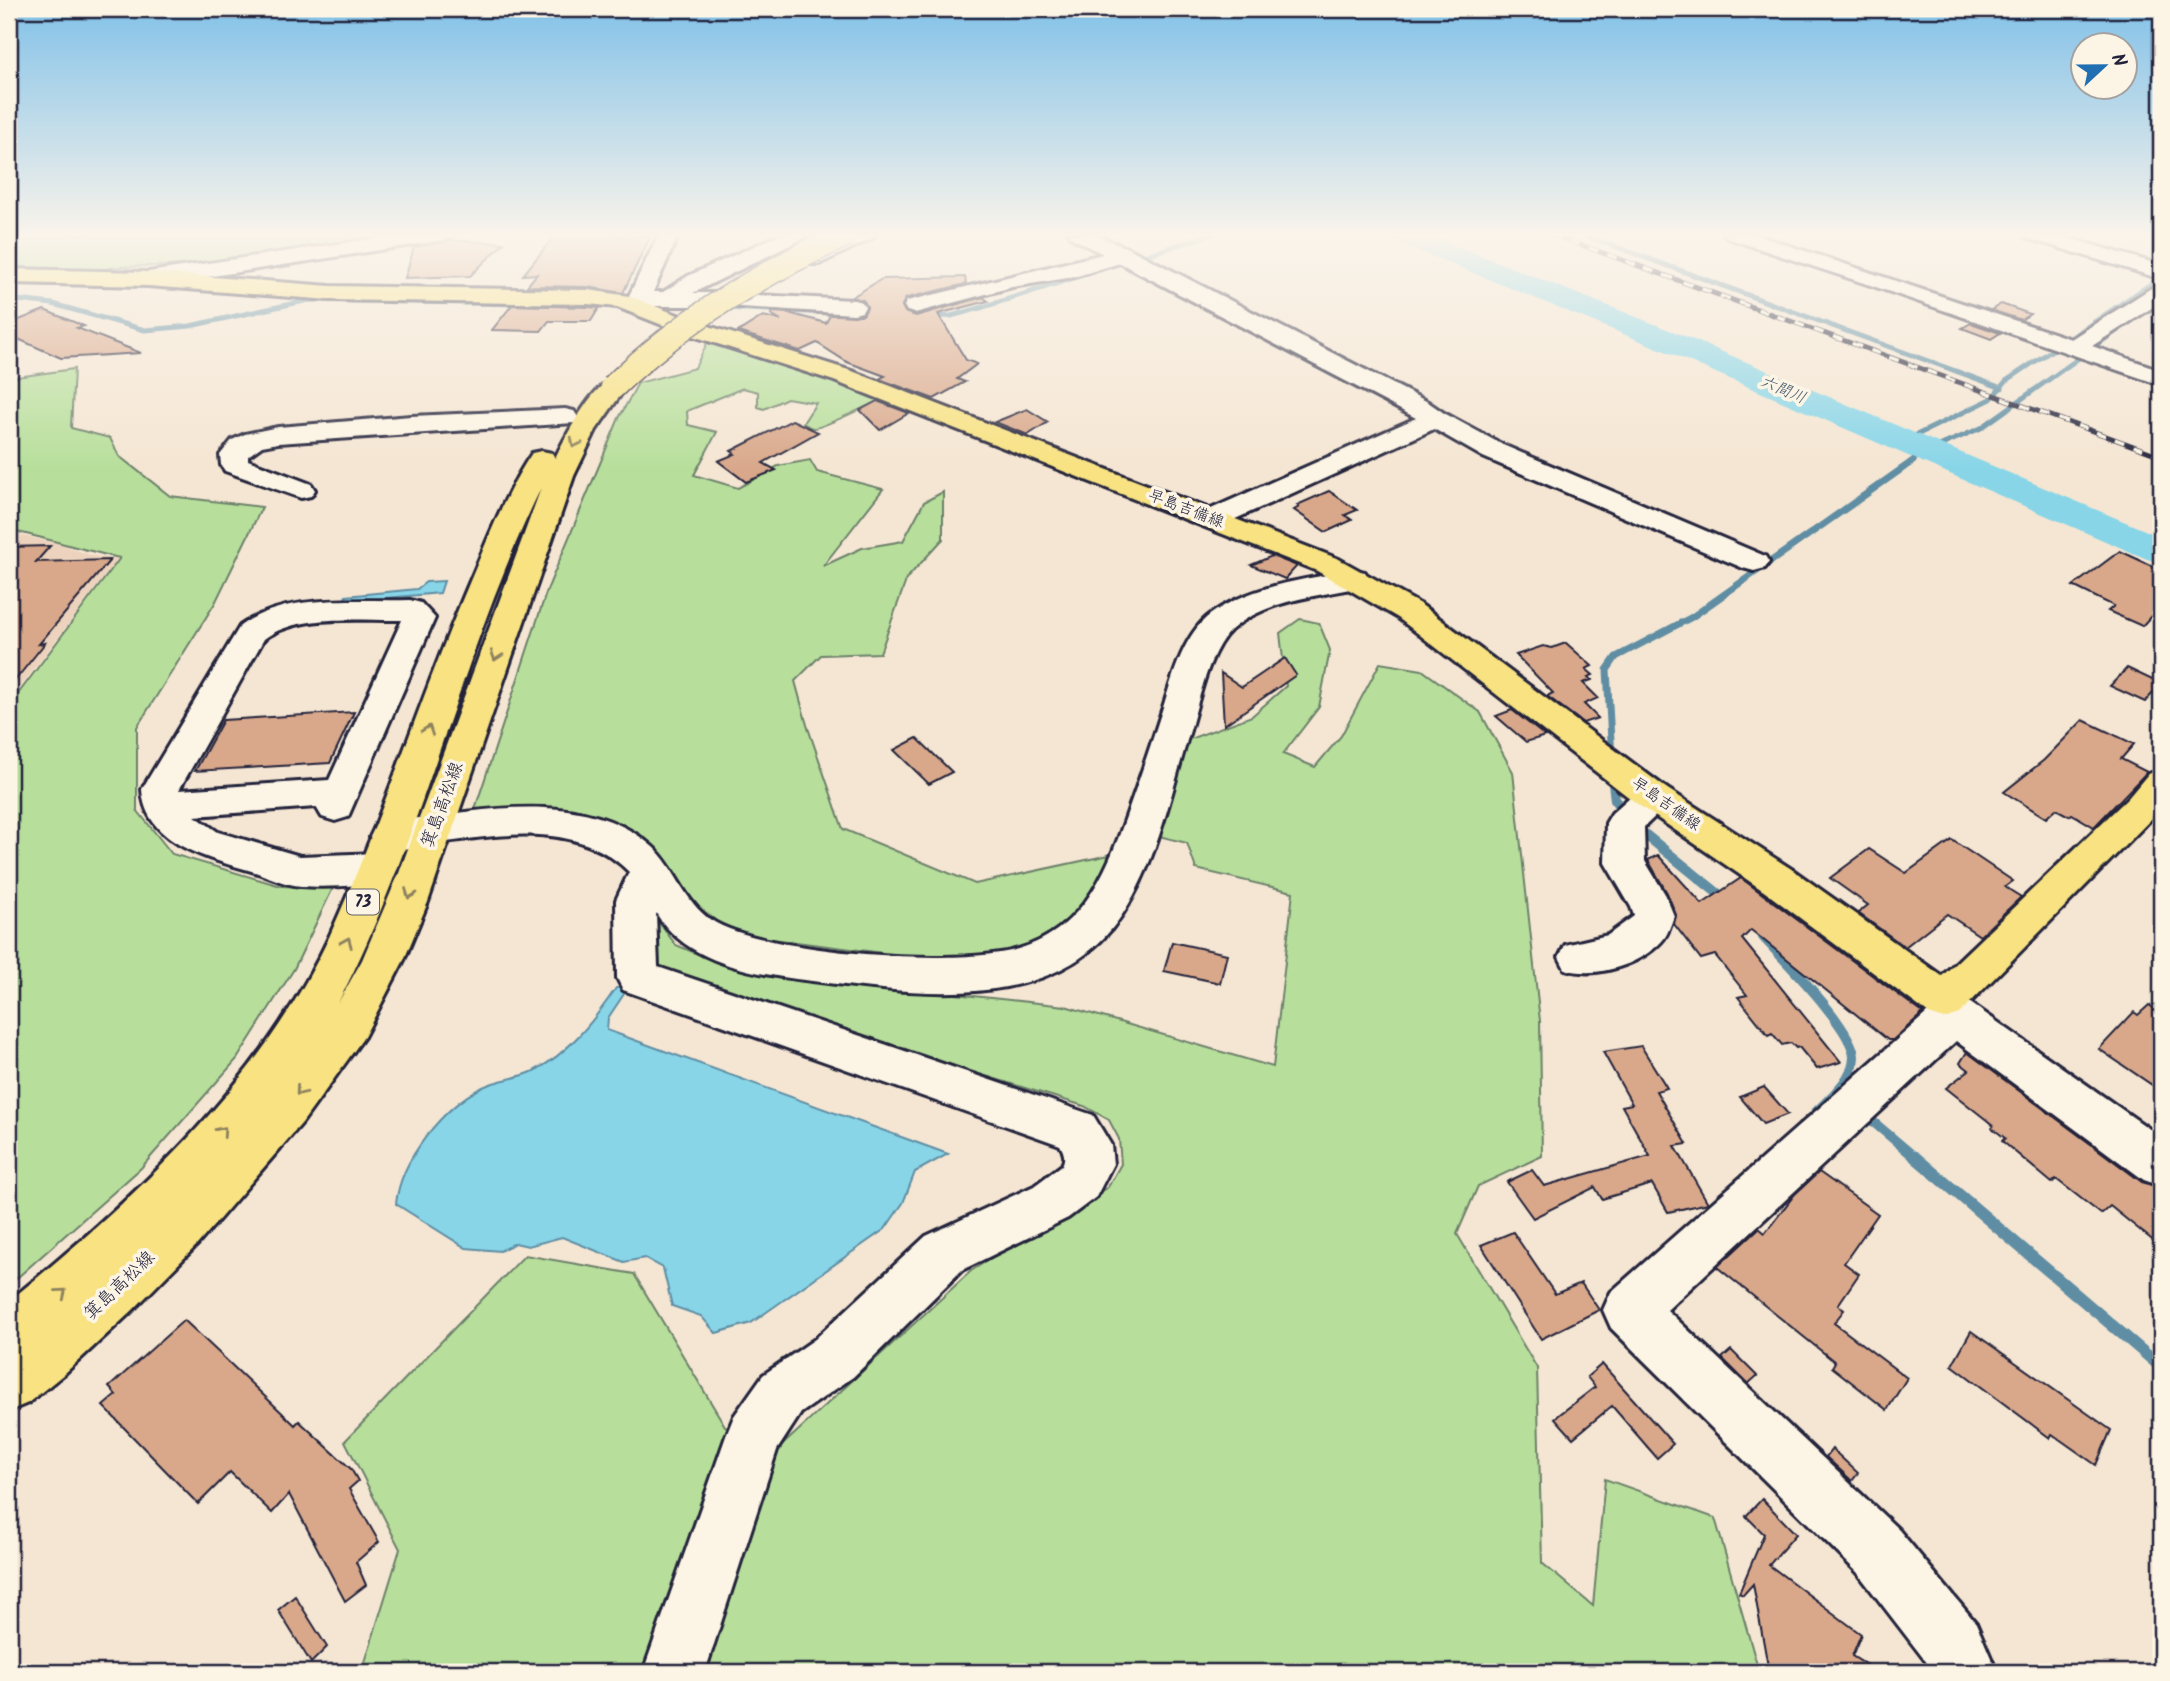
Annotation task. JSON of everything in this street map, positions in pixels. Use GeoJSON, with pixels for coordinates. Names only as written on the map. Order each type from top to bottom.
{"type":"FeatureCollection","features":[{"type":"Feature","properties":{"kind":"main road","name":"早島吉備線"},"geometry":{"type":"LineString","coordinates":[[657,312],[688,327],[843,376],[1328,565],[1409,611],[1597,754],[1635,803],[1779,881],[1949,1008]]}},
{"type":"Feature","properties":{"kind":"main road","name":"箕島高松線"},"geometry":{"type":"LineString","coordinates":[[9,1384],[63,1341],[148,1260],[233,1172],[310,1079],[368,991],[397,927],[435,830],[558,477],[601,386],[634,345],[677,312]]}},
{"type":"Feature","properties":{"kind":"main road","name":"箕島高松線"},"geometry":{"type":"LineString","coordinates":[[9,1335],[67,1289],[153,1208],[234,1118],[299,1031],[338,961],[383,853],[489,574],[533,476],[565,417],[601,386],[699,312]]}},
{"type":"Feature","properties":{"kind":"main road"},"geometry":{"type":"LineString","coordinates":[[1949,1008],[2141,808],[2161,783]]}},
{"type":"Feature","properties":{"kind":"street"},"geometry":{"type":"LineString","coordinates":[[1236,312],[1419,407],[1435,419],[1493,451],[1754,562]]}},
{"type":"Feature","properties":{"kind":"street"},"geometry":{"type":"LineString","coordinates":[[1969,312],[2161,378]]}},
{"type":"Feature","properties":{"kind":"street"},"geometry":{"type":"LineString","coordinates":[[2078,349],[2131,312]]}},
{"type":"Feature","properties":{"kind":"street"},"geometry":{"type":"LineString","coordinates":[[2078,349],[2156,312]]}},
{"type":"Feature","properties":{"kind":"street"},"geometry":{"type":"LineString","coordinates":[[301,490],[235,465],[234,455],[242,446],[254,440],[278,436],[411,424],[565,417]]}},
{"type":"Feature","properties":{"kind":"street"},"geometry":{"type":"LineString","coordinates":[[1212,519],[1435,419]]}},
{"type":"Feature","properties":{"kind":"street"},"geometry":{"type":"LineString","coordinates":[[165,805],[338,799],[417,624],[419,618],[410,610],[298,613],[274,619],[251,633],[165,777],[159,796],[165,805],[191,836],[205,844],[300,870],[383,853],[435,830],[524,821],[567,824],[598,831],[626,846],[650,869],[673,908],[697,932],[734,947],[767,956],[914,975],[964,977],[1020,967],[1055,951],[1078,936],[1098,918],[1116,891],[1131,861],[1191,675],[1203,645],[1219,624],[1238,611],[1261,602],[1354,579]]}},
{"type":"Feature","properties":{"kind":"street"},"geometry":{"type":"LineString","coordinates":[[1580,957],[1618,950],[1648,929],[1654,916],[1651,905],[1625,863],[1635,803]]}},
{"type":"Feature","properties":{"kind":"street"},"geometry":{"type":"LineString","coordinates":[[650,869],[636,900],[635,936],[639,978],[1076,1130],[1087,1145],[1089,1164],[1079,1181],[1051,1202],[944,1253],[834,1358],[782,1394],[754,1436],[674,1672]]}},
{"type":"Feature","properties":{"kind":"street"},"geometry":{"type":"LineString","coordinates":[[1966,1672],[1954,1645],[1878,1551],[1629,1310],[1857,1104],[1949,1008],[2161,1164]]}},
{"type":"Feature","properties":{"kind":"shaded area"},"geometry":{"type":"Polygon","coordinates":[[[9,533],[57,543],[93,556],[118,559],[9,702],[9,533]]]}},
{"type":"Feature","properties":{"kind":"green space"},"geometry":{"type":"Polygon","coordinates":[[[707,343],[841,382],[883,399],[814,428],[803,423],[816,403],[787,398],[764,409],[758,407],[758,392],[743,388],[687,411],[688,425],[717,432],[694,475],[738,488],[778,466],[810,460],[817,472],[883,489],[823,566],[862,548],[903,541],[924,502],[943,492],[943,539],[907,578],[880,653],[821,655],[795,681],[807,725],[843,829],[975,884],[1114,854],[1089,902],[1056,935],[1014,952],[963,963],[756,937],[720,924],[690,900],[671,870],[640,834],[594,814],[543,810],[483,815],[475,809],[547,590],[619,418],[638,383],[695,368],[707,343]]]}},
{"type":"Feature","properties":{"kind":"green space"},"geometry":{"type":"Polygon","coordinates":[[[74,369],[71,428],[110,438],[119,456],[170,496],[262,507],[215,603],[137,727],[137,810],[172,854],[281,886],[333,888],[294,969],[237,1059],[141,1168],[9,1285],[9,706],[120,558],[9,530],[9,378],[74,369]]]}},
{"type":"Feature","properties":{"kind":"green space"},"geometry":{"type":"Polygon","coordinates":[[[1300,619],[1319,623],[1330,650],[1319,707],[1283,754],[1315,767],[1341,736],[1380,663],[1422,670],[1480,712],[1513,772],[1540,1021],[1542,1156],[1478,1186],[1457,1234],[1537,1368],[1542,1563],[1593,1606],[1605,1479],[1715,1518],[1759,1672],[362,1672],[400,1549],[345,1441],[525,1255],[634,1274],[725,1426],[775,1452],[971,1271],[1108,1187],[1121,1164],[1119,1139],[1109,1120],[1084,1106],[656,975],[649,910],[676,945],[751,972],[1065,1006],[1273,1067],[1293,892],[1196,869],[1187,843],[1159,836],[1187,740],[1252,716],[1286,686],[1280,633],[1300,619]]]}},
{"type":"Feature","properties":{"kind":"water"},"geometry":{"type":"Polygon","coordinates":[[[444,581],[440,593],[343,602],[346,596],[417,589],[426,582],[444,581]]]}},
{"type":"Feature","properties":{"kind":"water"},"geometry":{"type":"Polygon","coordinates":[[[616,988],[628,988],[608,1018],[607,1030],[948,1154],[915,1172],[903,1203],[885,1229],[751,1323],[716,1333],[701,1316],[672,1306],[663,1268],[645,1258],[624,1262],[562,1237],[528,1246],[515,1243],[500,1251],[466,1248],[396,1204],[406,1170],[426,1136],[439,1121],[483,1087],[528,1074],[558,1055],[590,1023],[616,988]]]}},
{"type":"Feature","properties":{"kind":"building"},"geometry":{"type":"Polygon","coordinates":[[[38,312],[50,312],[84,326],[77,328],[141,353],[61,358],[9,335],[9,324],[38,312]]]}},
{"type":"Feature","properties":{"kind":"building"},"geometry":{"type":"Polygon","coordinates":[[[506,312],[596,312],[591,321],[549,321],[541,331],[492,330],[506,312]]]}},
{"type":"Feature","properties":{"kind":"building"},"geometry":{"type":"Polygon","coordinates":[[[772,312],[788,313],[826,323],[830,315],[863,315],[864,312],[906,312],[916,316],[944,312],[938,314],[966,360],[977,364],[957,379],[965,382],[934,399],[879,379],[885,376],[847,362],[817,343],[800,351],[738,332],[763,316],[781,320],[772,312]]]}},
{"type":"Feature","properties":{"kind":"building"},"geometry":{"type":"Polygon","coordinates":[[[1998,312],[2030,314],[2021,320],[1998,312]]]}},
{"type":"Feature","properties":{"kind":"building"},"geometry":{"type":"Polygon","coordinates":[[[1971,323],[2000,333],[1991,339],[1962,328],[1971,323]]]}},
{"type":"Feature","properties":{"kind":"building"},"geometry":{"type":"Polygon","coordinates":[[[877,401],[909,413],[880,430],[860,410],[877,401]]]}},
{"type":"Feature","properties":{"kind":"building"},"geometry":{"type":"Polygon","coordinates":[[[1027,409],[1048,422],[1028,435],[995,422],[1027,409]]]}},
{"type":"Feature","properties":{"kind":"building"},"geometry":{"type":"Polygon","coordinates":[[[792,420],[818,432],[763,463],[776,470],[746,482],[718,461],[735,454],[731,451],[792,420]]]}},
{"type":"Feature","properties":{"kind":"building"},"geometry":{"type":"Polygon","coordinates":[[[1329,491],[1357,510],[1345,515],[1352,520],[1326,532],[1294,510],[1299,507],[1297,505],[1329,491]]]}},
{"type":"Feature","properties":{"kind":"building"},"geometry":{"type":"Polygon","coordinates":[[[50,546],[36,562],[110,560],[39,644],[45,643],[9,688],[9,547],[50,546]]]}},
{"type":"Feature","properties":{"kind":"building"},"geometry":{"type":"Polygon","coordinates":[[[2120,551],[2161,570],[2161,605],[2142,626],[2108,611],[2114,606],[2073,586],[2120,551]]]}},
{"type":"Feature","properties":{"kind":"building"},"geometry":{"type":"Polygon","coordinates":[[[1272,556],[1297,566],[1285,579],[1251,565],[1272,556]]]}},
{"type":"Feature","properties":{"kind":"building"},"geometry":{"type":"Polygon","coordinates":[[[1566,643],[1592,666],[1586,669],[1593,675],[1588,677],[1592,680],[1583,683],[1598,698],[1584,704],[1598,718],[1583,723],[1547,696],[1553,693],[1516,655],[1543,646],[1552,648],[1566,643]]]}},
{"type":"Feature","properties":{"kind":"building"},"geometry":{"type":"Polygon","coordinates":[[[1285,658],[1296,675],[1224,725],[1221,673],[1242,687],[1285,658]]]}},
{"type":"Feature","properties":{"kind":"building"},"geometry":{"type":"Polygon","coordinates":[[[2127,668],[2161,684],[2145,702],[2110,686],[2127,668]]]}},
{"type":"Feature","properties":{"kind":"building"},"geometry":{"type":"Polygon","coordinates":[[[1512,710],[1545,736],[1526,742],[1496,716],[1512,710]]]}},
{"type":"Feature","properties":{"kind":"building"},"geometry":{"type":"Polygon","coordinates":[[[354,712],[330,763],[195,771],[223,720],[354,712]]]}},
{"type":"Feature","properties":{"kind":"building"},"geometry":{"type":"Polygon","coordinates":[[[2083,720],[2134,744],[2121,759],[2147,772],[2094,827],[2072,814],[2069,816],[2056,809],[2046,818],[2004,792],[2044,760],[2083,720]]]}},
{"type":"Feature","properties":{"kind":"building"},"geometry":{"type":"Polygon","coordinates":[[[917,738],[952,772],[929,784],[894,750],[917,738]]]}},
{"type":"Feature","properties":{"kind":"building"},"geometry":{"type":"Polygon","coordinates":[[[1952,840],[2013,881],[2005,887],[2021,897],[1980,936],[1947,914],[1905,947],[1858,913],[1868,905],[1830,878],[1869,849],[1906,873],[1952,840]]]}},
{"type":"Feature","properties":{"kind":"building"},"geometry":{"type":"Polygon","coordinates":[[[1658,855],[1702,904],[1741,878],[1923,1013],[1893,1040],[1888,1040],[1751,930],[1742,939],[1841,1062],[1817,1069],[1799,1047],[1796,1048],[1791,1043],[1782,1045],[1772,1033],[1768,1035],[1738,997],[1747,995],[1715,955],[1701,959],[1674,924],[1676,915],[1648,860],[1658,855]]]}},
{"type":"Feature","properties":{"kind":"building"},"geometry":{"type":"Polygon","coordinates":[[[1172,942],[1227,954],[1220,983],[1164,971],[1172,942]]]}},
{"type":"Feature","properties":{"kind":"building"},"geometry":{"type":"Polygon","coordinates":[[[2149,1005],[2161,1013],[2161,1091],[2099,1049],[2134,1012],[2138,1015],[2149,1005]]]}},
{"type":"Feature","properties":{"kind":"building"},"geometry":{"type":"Polygon","coordinates":[[[1641,1046],[1667,1088],[1656,1091],[1687,1144],[1675,1146],[1708,1203],[1668,1212],[1652,1184],[1602,1199],[1595,1187],[1533,1218],[1507,1182],[1532,1170],[1544,1186],[1650,1156],[1622,1106],[1632,1104],[1603,1052],[1641,1046]]]}},
{"type":"Feature","properties":{"kind":"building"},"geometry":{"type":"Polygon","coordinates":[[[1967,1052],[2142,1182],[2161,1188],[2161,1247],[2110,1206],[2101,1214],[2056,1179],[2052,1183],[2002,1141],[2005,1138],[1992,1128],[1993,1125],[1946,1088],[1969,1070],[1960,1063],[1967,1052]]]}},
{"type":"Feature","properties":{"kind":"building"},"geometry":{"type":"Polygon","coordinates":[[[1764,1087],[1788,1114],[1763,1124],[1740,1097],[1764,1087]]]}},
{"type":"Feature","properties":{"kind":"building"},"geometry":{"type":"Polygon","coordinates":[[[1819,1172],[1878,1214],[1844,1263],[1859,1274],[1838,1305],[1844,1310],[1834,1323],[1907,1378],[1887,1410],[1832,1367],[1835,1362],[1717,1267],[1759,1228],[1765,1233],[1795,1194],[1819,1172]]]}},
{"type":"Feature","properties":{"kind":"building"},"geometry":{"type":"Polygon","coordinates":[[[1513,1232],[1555,1294],[1581,1283],[1599,1310],[1541,1339],[1481,1245],[1513,1232]]]}},
{"type":"Feature","properties":{"kind":"building"},"geometry":{"type":"Polygon","coordinates":[[[184,1320],[295,1425],[299,1421],[351,1469],[358,1481],[349,1489],[379,1542],[356,1562],[366,1585],[345,1601],[289,1494],[272,1513],[230,1472],[198,1504],[103,1406],[116,1395],[109,1387],[184,1320]]]}},
{"type":"Feature","properties":{"kind":"building"},"geometry":{"type":"Polygon","coordinates":[[[1971,1331],[2111,1430],[2096,1465],[2052,1434],[2050,1438],[1952,1365],[1971,1331]]]}},
{"type":"Feature","properties":{"kind":"building"},"geometry":{"type":"Polygon","coordinates":[[[1731,1350],[1757,1376],[1748,1384],[1722,1358],[1731,1350]]]}},
{"type":"Feature","properties":{"kind":"building"},"geometry":{"type":"Polygon","coordinates":[[[1602,1364],[1673,1444],[1657,1458],[1612,1406],[1573,1438],[1555,1418],[1595,1387],[1587,1377],[1602,1364]]]}},
{"type":"Feature","properties":{"kind":"building"},"geometry":{"type":"Polygon","coordinates":[[[1832,1449],[1858,1473],[1852,1481],[1826,1457],[1832,1449]]]}},
{"type":"Feature","properties":{"kind":"building"},"geometry":{"type":"Polygon","coordinates":[[[1762,1499],[1796,1534],[1769,1565],[1861,1634],[1852,1656],[1878,1672],[1769,1672],[1753,1584],[1743,1595],[1739,1593],[1764,1534],[1746,1516],[1762,1499]]]}},
{"type":"Feature","properties":{"kind":"building"},"geometry":{"type":"Polygon","coordinates":[[[295,1596],[327,1647],[311,1663],[278,1610],[295,1596]]]}},
{"type":"Feature","properties":{"kind":"waterway"},"geometry":{"type":"LineString","coordinates":[[83,312],[145,330],[190,326],[252,312]]}},
{"type":"Feature","properties":{"kind":"waterway"},"geometry":{"type":"LineString","coordinates":[[817,312],[872,315]]}},
{"type":"Feature","properties":{"kind":"waterway"},"geometry":{"type":"LineString","coordinates":[[928,317],[964,312]]}},
{"type":"Feature","properties":{"kind":"waterway","name":"六間川"},"geometry":{"type":"LineString","coordinates":[[1597,312],[2161,551]]}},
{"type":"Feature","properties":{"kind":"waterway"},"geometry":{"type":"LineString","coordinates":[[1795,312],[2001,387]]}},
{"type":"Feature","properties":{"kind":"waterway"},"geometry":{"type":"LineString","coordinates":[[2001,387],[2006,381],[2108,312]]}},
{"type":"Feature","properties":{"kind":"waterway"},"geometry":{"type":"LineString","coordinates":[[1910,462],[1925,452],[1981,428],[2128,323]]}},
{"type":"Feature","properties":{"kind":"waterway"},"geometry":{"type":"LineString","coordinates":[[1902,442],[1991,399],[2001,387]]}},
{"type":"Feature","properties":{"kind":"waterway"},"geometry":{"type":"LineString","coordinates":[[1612,758],[1607,670],[1616,657],[1692,617],[1913,461]]}},
{"type":"Feature","properties":{"kind":"waterway"},"geometry":{"type":"LineString","coordinates":[[1612,775],[1615,800],[1624,814]]}},
{"type":"Feature","properties":{"kind":"waterway"},"geometry":{"type":"LineString","coordinates":[[1636,827],[1726,900]]}},
{"type":"Feature","properties":{"kind":"waterway"},"geometry":{"type":"LineString","coordinates":[[1763,937],[1816,995],[1851,1045],[1854,1057],[1850,1073],[1814,1114]]}},
{"type":"Feature","properties":{"kind":"waterway"},"geometry":{"type":"LineString","coordinates":[[1864,1114],[1917,1159]]}},
{"type":"Feature","properties":{"kind":"waterway"},"geometry":{"type":"LineString","coordinates":[[1915,1157],[2161,1367]]}},
{"type":"Feature","properties":{"kind":"railway"},"geometry":{"type":"LineString","coordinates":[[1767,312],[2161,456]]}}]}
